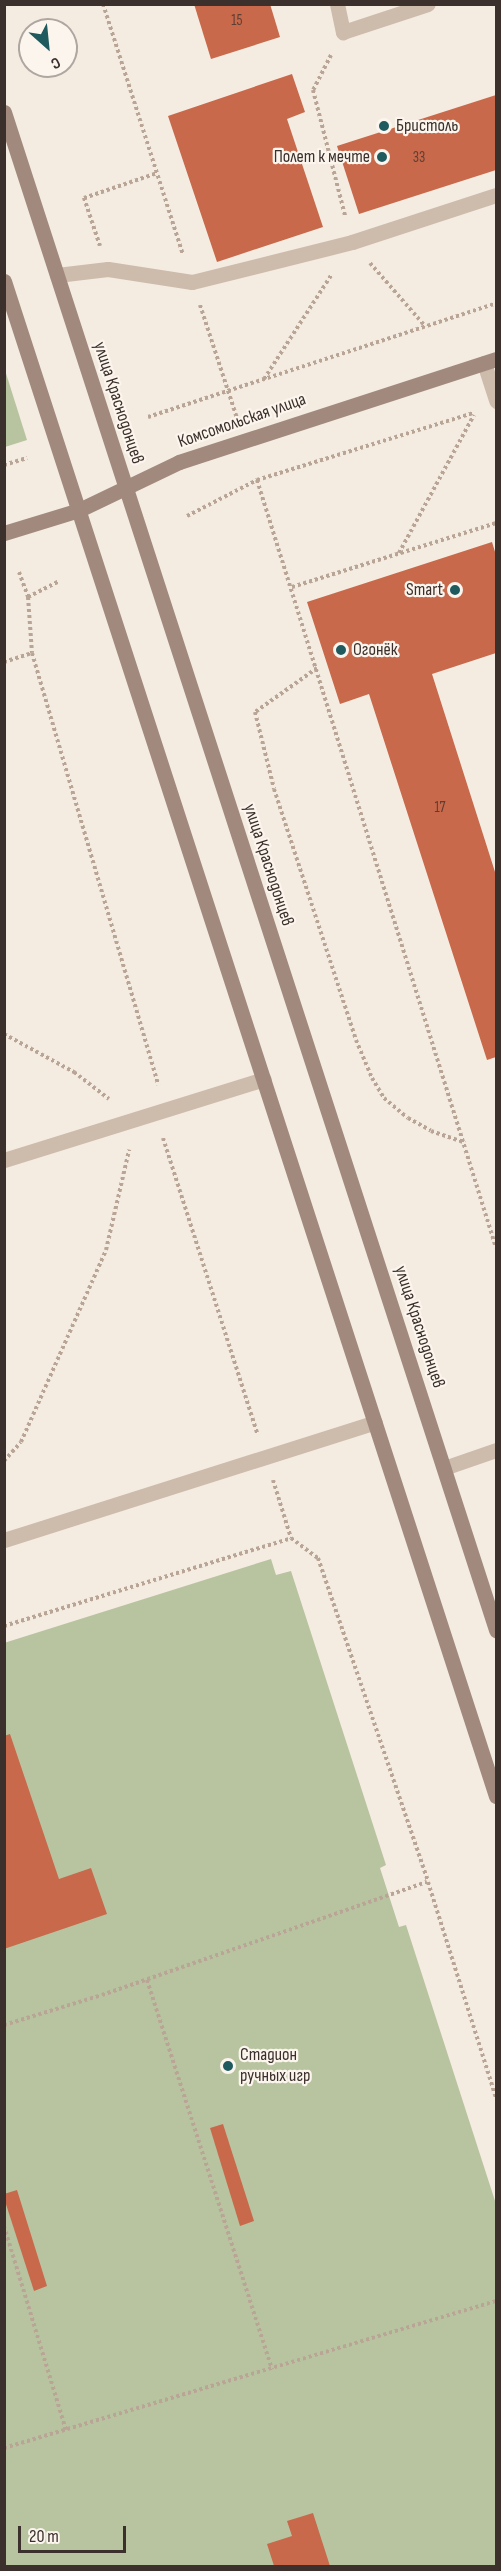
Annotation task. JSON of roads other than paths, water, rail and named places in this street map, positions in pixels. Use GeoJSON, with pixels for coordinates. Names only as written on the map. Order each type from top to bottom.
{"type":"FeatureCollection","features":[{"type":"Feature","properties":{"kind":"main road","name":"улица Краснодонцев"},"geometry":{"type":"LineString","coordinates":[[4,112],[496,1630]]}},
{"type":"Feature","properties":{"kind":"main road"},"geometry":{"type":"LineString","coordinates":[[4,281],[496,1796]]}},
{"type":"Feature","properties":{"kind":"main road","name":"Комсомольская улица"},"geometry":{"type":"LineString","coordinates":[[4,533],[79,510],[179,462],[490,361]]}},
{"type":"Feature","properties":{"kind":"lane"},"geometry":{"type":"LineString","coordinates":[[337,4],[343,32],[428,4]]}},
{"type":"Feature","properties":{"kind":"lane"},"geometry":{"type":"LineString","coordinates":[[57,275],[108,269],[192,282],[352,243],[496,195]]}},
{"type":"Feature","properties":{"kind":"lane"},"geometry":{"type":"LineString","coordinates":[[490,361],[496,401]]}},
{"type":"Feature","properties":{"kind":"lane"},"geometry":{"type":"LineString","coordinates":[[4,1160],[264,1080]]}},
{"type":"Feature","properties":{"kind":"lane"},"geometry":{"type":"LineString","coordinates":[[4,1540],[375,1422]]}},
{"type":"Feature","properties":{"kind":"lane"},"geometry":{"type":"LineString","coordinates":[[444,1468],[496,1450]]}},
{"type":"Feature","properties":{"kind":"place","name":"Бристоль"},"geometry":{"type":"Point","coordinates":[384,126]}},
{"type":"Feature","properties":{"kind":"place","name":"Полет к мечте"},"geometry":{"type":"Point","coordinates":[382,157]}},
{"type":"Feature","properties":{"kind":"place","name":"Smart"},"geometry":{"type":"Point","coordinates":[455,590]}},
{"type":"Feature","properties":{"kind":"place","name":"Огонёк"},"geometry":{"type":"Point","coordinates":[341,650]}},
{"type":"Feature","properties":{"kind":"place","name":"Стадион ручных игр"},"geometry":{"type":"Point","coordinates":[228,2066]}}]}
